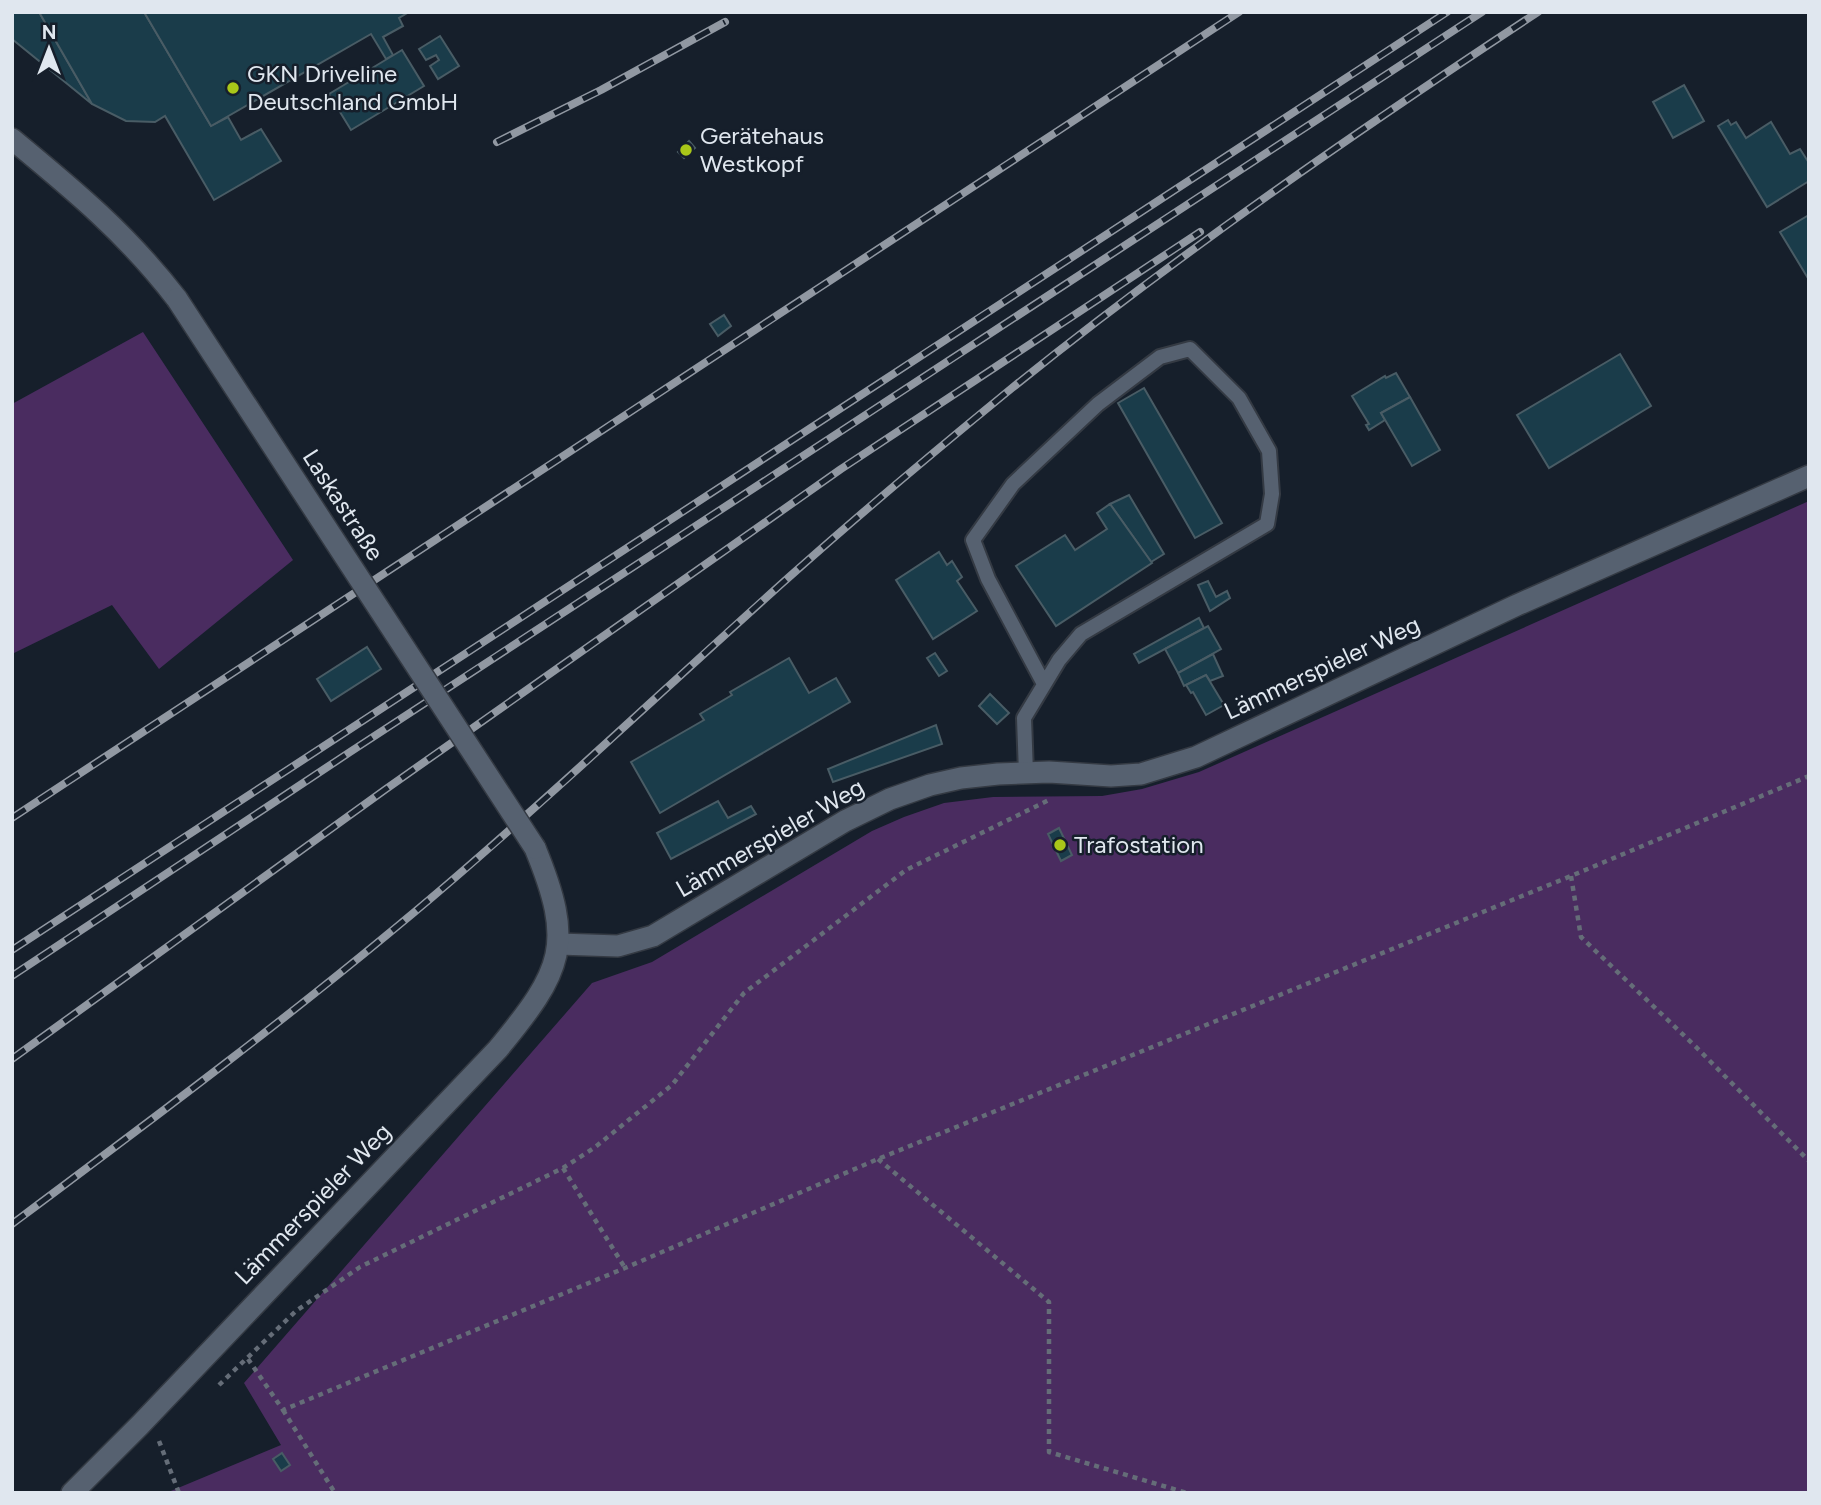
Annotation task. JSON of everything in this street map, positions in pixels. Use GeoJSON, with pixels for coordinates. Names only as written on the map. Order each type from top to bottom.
{"type":"FeatureCollection","features":[{"type":"Feature","properties":{"kind":"street","name":"Laskastraße"},"geometry":{"type":"LineString","coordinates":[[12,139],[107,218],[137,249],[177,299],[535,848],[557,907],[559,944]]}},
{"type":"Feature","properties":{"kind":"street","name":"Lämmerspieler Weg"},"geometry":{"type":"LineString","coordinates":[[72,1493],[498,1049],[524,1018],[547,982],[559,944],[618,946],[639,942],[669,928],[845,821],[890,799],[930,785],[961,778],[1026,773],[1111,776],[1140,774],[1196,757],[1517,605],[1809,475]]}},
{"type":"Feature","properties":{"kind":"lane"},"geometry":{"type":"LineString","coordinates":[[1026,773],[1024,719],[1059,660],[1081,634],[1267,524],[1272,494],[1269,451],[1239,398],[1190,349],[1160,357],[1098,404],[1013,484],[973,540],[988,579],[1044,684]]}},
{"type":"Feature","properties":{"kind":"path"},"geometry":{"type":"LineString","coordinates":[[283,1410],[878,1159],[1809,776]]}},
{"type":"Feature","properties":{"kind":"path"},"geometry":{"type":"LineString","coordinates":[[218,1386],[296,1311],[360,1267],[563,1168],[594,1148],[672,1085],[744,993],[906,870],[1051,799]]}},
{"type":"Feature","properties":{"kind":"path"},"geometry":{"type":"LineString","coordinates":[[1571,876],[1581,937],[1696,1047],[1809,1161]]}},
{"type":"Feature","properties":{"kind":"path"},"geometry":{"type":"LineString","coordinates":[[878,1159],[1049,1303],[1049,1452],[1187,1493]]}},
{"type":"Feature","properties":{"kind":"path"},"geometry":{"type":"LineString","coordinates":[[563,1168],[625,1268]]}},
{"type":"Feature","properties":{"kind":"path"},"geometry":{"type":"LineString","coordinates":[[248,1359],[335,1493]]}},
{"type":"Feature","properties":{"kind":"path"},"geometry":{"type":"LineString","coordinates":[[140,1425],[158,1440],[179,1493]]}},
{"type":"Feature","properties":{"kind":"path"},"geometry":{"type":"LineString","coordinates":[[158,1440],[168,1431]]}},
{"type":"Feature","properties":{"kind":"shaded area"},"geometry":{"type":"Polygon","coordinates":[[[143,332],[293,560],[159,669],[112,605],[12,654],[12,404],[143,332]]]}},
{"type":"Feature","properties":{"kind":"shaded area"},"geometry":{"type":"Polygon","coordinates":[[[1809,501],[1809,1493],[166,1493],[281,1445],[244,1383],[592,983],[652,962],[872,831],[904,817],[944,803],[993,797],[1102,796],[1142,789],[1199,772],[1809,501]]]}},
{"type":"Feature","properties":{"kind":"building"},"geometry":{"type":"Polygon","coordinates":[[[12,12],[39,12],[92,104],[12,39],[12,12]]]}},
{"type":"Feature","properties":{"kind":"building"},"geometry":{"type":"Polygon","coordinates":[[[39,12],[144,12],[211,126],[228,117],[241,140],[261,129],[281,161],[214,200],[165,116],[155,122],[126,121],[92,104],[39,12]]]}},
{"type":"Feature","properties":{"kind":"building","name":"GKN Driveline Deutschland GmbH"},"geometry":{"type":"Polygon","coordinates":[[[144,12],[409,12],[399,18],[403,26],[383,37],[393,55],[386,59],[371,34],[211,126],[144,12]]]}},
{"type":"Feature","properties":{"kind":"building"},"geometry":{"type":"Polygon","coordinates":[[[440,36],[459,66],[438,79],[430,66],[439,60],[436,55],[426,60],[419,49],[440,36]]]}},
{"type":"Feature","properties":{"kind":"building"},"geometry":{"type":"Polygon","coordinates":[[[402,50],[424,86],[351,130],[329,94],[402,50]]]}},
{"type":"Feature","properties":{"kind":"building"},"geometry":{"type":"Polygon","coordinates":[[[1684,85],[1704,121],[1673,138],[1653,102],[1684,85]]]}},
{"type":"Feature","properties":{"kind":"building"},"geometry":{"type":"Polygon","coordinates":[[[1728,120],[1731,125],[1736,122],[1746,138],[1771,122],[1790,154],[1800,149],[1809,163],[1809,181],[1767,207],[1718,126],[1728,120]]]}},
{"type":"Feature","properties":{"kind":"building","name":"Gerätehaus Westkopf"},"geometry":{"type":"Polygon","coordinates":[[[689,141],[695,148],[684,158],[678,152],[689,141]]]}},
{"type":"Feature","properties":{"kind":"building"},"geometry":{"type":"Polygon","coordinates":[[[1809,215],[1809,280],[1780,232],[1809,215]]]}},
{"type":"Feature","properties":{"kind":"building"},"geometry":{"type":"Polygon","coordinates":[[[724,315],[731,326],[718,336],[710,324],[724,315]]]}},
{"type":"Feature","properties":{"kind":"building"},"geometry":{"type":"Polygon","coordinates":[[[1620,354],[1651,406],[1549,468],[1517,415],[1620,354]]]}},
{"type":"Feature","properties":{"kind":"building"},"geometry":{"type":"Polygon","coordinates":[[[1396,373],[1410,397],[1381,413],[1385,420],[1369,430],[1366,425],[1369,424],[1352,396],[1385,376],[1386,378],[1396,373]]]}},
{"type":"Feature","properties":{"kind":"building"},"geometry":{"type":"Polygon","coordinates":[[[1144,388],[1222,523],[1195,538],[1118,403],[1144,388]]]}},
{"type":"Feature","properties":{"kind":"building"},"geometry":{"type":"Polygon","coordinates":[[[1410,397],[1440,450],[1412,466],[1381,413],[1410,397]]]}},
{"type":"Feature","properties":{"kind":"building"},"geometry":{"type":"Polygon","coordinates":[[[1129,495],[1164,554],[1151,562],[1110,504],[1129,495]]]}},
{"type":"Feature","properties":{"kind":"building"},"geometry":{"type":"Polygon","coordinates":[[[1110,504],[1152,563],[1056,626],[1016,566],[1065,535],[1075,550],[1107,529],[1097,513],[1110,504]]]}},
{"type":"Feature","properties":{"kind":"building"},"geometry":{"type":"Polygon","coordinates":[[[939,552],[947,565],[952,561],[962,577],[957,581],[977,611],[933,639],[896,580],[939,552]]]}},
{"type":"Feature","properties":{"kind":"building"},"geometry":{"type":"Polygon","coordinates":[[[1208,581],[1216,597],[1227,591],[1230,598],[1210,611],[1198,585],[1208,581]]]}},
{"type":"Feature","properties":{"kind":"building"},"geometry":{"type":"Polygon","coordinates":[[[1199,618],[1204,628],[1139,663],[1134,654],[1199,618]]]}},
{"type":"Feature","properties":{"kind":"building"},"geometry":{"type":"Polygon","coordinates":[[[1208,626],[1221,649],[1178,673],[1165,649],[1208,626]]]}},
{"type":"Feature","properties":{"kind":"building"},"geometry":{"type":"Polygon","coordinates":[[[367,647],[381,669],[331,701],[317,679],[367,647]]]}},
{"type":"Feature","properties":{"kind":"building"},"geometry":{"type":"Polygon","coordinates":[[[935,653],[947,671],[939,676],[927,658],[935,653]]]}},
{"type":"Feature","properties":{"kind":"building"},"geometry":{"type":"Polygon","coordinates":[[[1213,654],[1223,676],[1210,681],[1206,675],[1184,686],[1178,673],[1213,654]]]}},
{"type":"Feature","properties":{"kind":"building"},"geometry":{"type":"Polygon","coordinates":[[[789,658],[809,693],[836,678],[850,702],[660,813],[631,762],[704,720],[700,714],[732,695],[730,692],[789,658]]]}},
{"type":"Feature","properties":{"kind":"building"},"geometry":{"type":"Polygon","coordinates":[[[1206,675],[1224,705],[1206,715],[1186,685],[1206,675]]]}},
{"type":"Feature","properties":{"kind":"building"},"geometry":{"type":"Polygon","coordinates":[[[990,694],[1009,713],[997,724],[979,706],[990,694]]]}},
{"type":"Feature","properties":{"kind":"building"},"geometry":{"type":"Polygon","coordinates":[[[936,725],[942,744],[833,782],[828,769],[936,725]]]}},
{"type":"Feature","properties":{"kind":"building"},"geometry":{"type":"Polygon","coordinates":[[[718,801],[728,818],[751,806],[756,814],[671,859],[657,833],[718,801]]]}},
{"type":"Feature","properties":{"kind":"building","name":"Trafostation"},"geometry":{"type":"Polygon","coordinates":[[[1059,828],[1072,855],[1061,861],[1048,834],[1059,828]]]}},
{"type":"Feature","properties":{"kind":"building"},"geometry":{"type":"Polygon","coordinates":[[[282,1453],[290,1465],[281,1471],[273,1459],[282,1453]]]}},
{"type":"Feature","properties":{"kind":"railway"},"geometry":{"type":"LineString","coordinates":[[12,818],[1239,12]]}},
{"type":"Feature","properties":{"kind":"railway"},"geometry":{"type":"LineString","coordinates":[[12,950],[1447,12]]}},
{"type":"Feature","properties":{"kind":"railway"},"geometry":{"type":"LineString","coordinates":[[12,976],[1482,12]]}},
{"type":"Feature","properties":{"kind":"railway"},"geometry":{"type":"LineString","coordinates":[[12,1224],[276,1024],[430,899],[815,554],[1012,388],[1140,289],[1270,194],[1538,12]]}},
{"type":"Feature","properties":{"kind":"railway"},"geometry":{"type":"LineString","coordinates":[[497,142],[601,90],[725,22]]}},
{"type":"Feature","properties":{"kind":"railway"},"geometry":{"type":"LineString","coordinates":[[12,1059],[386,789],[841,469],[1200,232]]}},
{"type":"Feature","properties":{"kind":"place","name":"GKN Driveline Deutschland GmbH"},"geometry":{"type":"Point","coordinates":[233,88]}},
{"type":"Feature","properties":{"kind":"place","name":"Gerätehaus Westkopf"},"geometry":{"type":"Point","coordinates":[686,150]}},
{"type":"Feature","properties":{"kind":"place","name":"Trafostation"},"geometry":{"type":"Point","coordinates":[1060,845]}}]}
